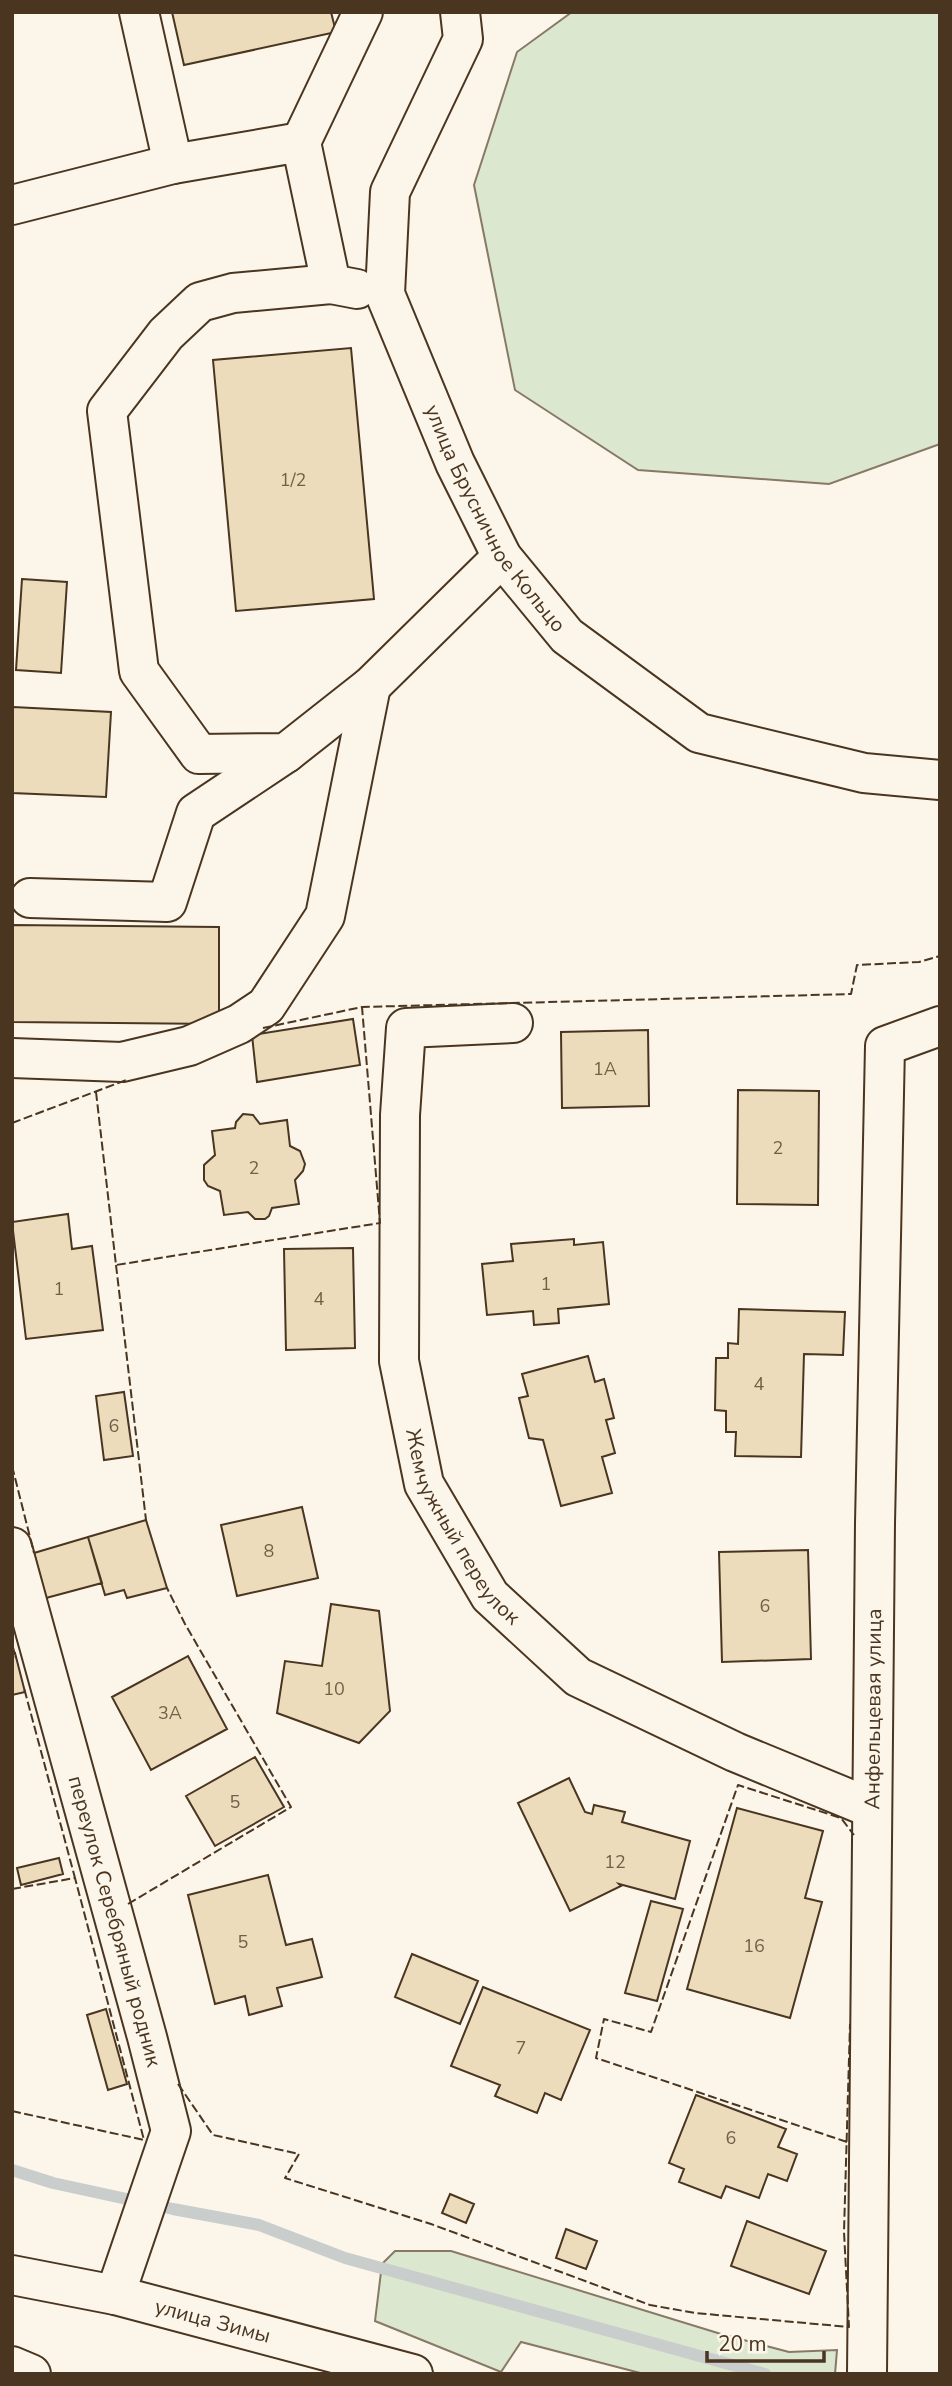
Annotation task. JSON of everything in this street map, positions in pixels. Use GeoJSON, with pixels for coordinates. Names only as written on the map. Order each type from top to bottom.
{"type":"FeatureCollection","features":[{"type":"Feature","properties":{"kind":"street"},"geometry":{"type":"LineString","coordinates":[[139,12],[173,164]]}},
{"type":"Feature","properties":{"kind":"street"},"geometry":{"type":"LineString","coordinates":[[331,284],[301,142],[363,12]]}},
{"type":"Feature","properties":{"kind":"street","name":"улица Брусничное Кольцо"},"geometry":{"type":"LineString","coordinates":[[460,12],[463,39],[390,192],[386,295],[455,463],[502,557],[567,636],[699,733],[864,773],[940,780]]}},
{"type":"Feature","properties":{"kind":"street"},"geometry":{"type":"LineString","coordinates":[[12,205],[173,164],[301,142]]}},
{"type":"Feature","properties":{"kind":"street"},"geometry":{"type":"LineString","coordinates":[[286,753],[199,754],[139,671],[107,411],[166,334],[200,302],[233,293],[331,284],[386,295]]}},
{"type":"Feature","properties":{"kind":"street"},"geometry":{"type":"LineString","coordinates":[[30,898],[167,902],[196,813],[286,753],[371,686],[502,557]]}},
{"type":"Feature","properties":{"kind":"street"},"geometry":{"type":"LineString","coordinates":[[12,1058],[122,1062],[189,1046],[239,1024],[266,1006],[325,916],[371,686]]}},
{"type":"Feature","properties":{"kind":"street","name":"Жемчужный переулок"},"geometry":{"type":"LineString","coordinates":[[513,1023],[406,1028],[400,1115],[399,1361],[424,1484],[490,1596],[578,1677],[736,1752],[871,1808]]}},
{"type":"Feature","properties":{"kind":"street","name":"Анфельцевая улица"},"geometry":{"type":"LineString","coordinates":[[867,2374],[871,1808],[886,1046],[940,1026]]}},
{"type":"Feature","properties":{"kind":"street","name":"переулок Серебряный родник"},"geometry":{"type":"LineString","coordinates":[[12,1546],[171,2132],[115,2295]]}},
{"type":"Feature","properties":{"kind":"street","name":"улица Зимы"},"geometry":{"type":"LineString","coordinates":[[12,2275],[115,2295],[413,2374]]}},
{"type":"Feature","properties":{"kind":"street"},"geometry":{"type":"LineString","coordinates":[[12,2366],[32,2374]]}},
{"type":"Feature","properties":{"kind":"green space"},"geometry":{"type":"Polygon","coordinates":[[[572,12],[940,12],[940,444],[829,484],[638,470],[515,390],[474,185],[517,52],[572,12]]]}},
{"type":"Feature","properties":{"kind":"green space"},"geometry":{"type":"Polygon","coordinates":[[[395,2251],[451,2251],[721,2334],[789,2352],[837,2350],[835,2374],[644,2374],[521,2342],[501,2372],[375,2321],[382,2264],[395,2251]]]}},
{"type":"Feature","properties":{"kind":"building"},"geometry":{"type":"Polygon","coordinates":[[[172,12],[331,12],[336,32],[184,65],[172,12]]]}},
{"type":"Feature","properties":{"kind":"building"},"geometry":{"type":"Polygon","coordinates":[[[351,348],[374,599],[236,611],[213,360],[351,348]]]}},
{"type":"Feature","properties":{"kind":"building"},"geometry":{"type":"Polygon","coordinates":[[[22,579],[67,582],[61,673],[16,670],[22,579]]]}},
{"type":"Feature","properties":{"kind":"building"},"geometry":{"type":"Polygon","coordinates":[[[13,707],[111,712],[106,797],[12,793],[13,707]]]}},
{"type":"Feature","properties":{"kind":"building"},"geometry":{"type":"Polygon","coordinates":[[[12,925],[219,927],[219,1024],[12,1022],[12,925]]]}},
{"type":"Feature","properties":{"kind":"building"},"geometry":{"type":"Polygon","coordinates":[[[353,1019],[360,1065],[257,1082],[252,1035],[353,1019]]]}},
{"type":"Feature","properties":{"kind":"building"},"geometry":{"type":"Polygon","coordinates":[[[648,1030],[649,1106],[562,1108],[561,1032],[648,1030]]]}},
{"type":"Feature","properties":{"kind":"building"},"geometry":{"type":"Polygon","coordinates":[[[738,1090],[819,1091],[818,1205],[737,1204],[738,1090]]]}},
{"type":"Feature","properties":{"kind":"building"},"geometry":{"type":"Polygon","coordinates":[[[243,1114],[253,1115],[260,1124],[287,1120],[290,1146],[300,1151],[305,1164],[295,1180],[299,1204],[272,1208],[265,1219],[255,1219],[248,1212],[224,1215],[220,1191],[208,1186],[204,1180],[204,1165],[215,1155],[212,1131],[235,1128],[236,1122],[243,1114]]]}},
{"type":"Feature","properties":{"kind":"building"},"geometry":{"type":"Polygon","coordinates":[[[68,1214],[72,1249],[92,1246],[103,1330],[26,1339],[12,1222],[68,1214]]]}},
{"type":"Feature","properties":{"kind":"building"},"geometry":{"type":"Polygon","coordinates":[[[574,1239],[574,1245],[603,1242],[609,1304],[558,1309],[559,1323],[534,1325],[533,1311],[487,1315],[482,1264],[513,1261],[511,1244],[574,1239]]]}},
{"type":"Feature","properties":{"kind":"building"},"geometry":{"type":"Polygon","coordinates":[[[353,1248],[355,1348],[286,1350],[284,1249],[353,1248]]]}},
{"type":"Feature","properties":{"kind":"building"},"geometry":{"type":"Polygon","coordinates":[[[739,1309],[845,1312],[843,1355],[804,1354],[801,1457],[735,1456],[736,1432],[726,1432],[726,1411],[715,1410],[716,1358],[728,1358],[728,1343],[738,1344],[739,1309]]]}},
{"type":"Feature","properties":{"kind":"building"},"geometry":{"type":"Polygon","coordinates":[[[588,1356],[595,1382],[604,1379],[614,1418],[606,1420],[615,1453],[602,1457],[612,1493],[561,1506],[543,1440],[529,1438],[519,1398],[528,1396],[522,1374],[588,1356]]]}},
{"type":"Feature","properties":{"kind":"building"},"geometry":{"type":"Polygon","coordinates":[[[124,1392],[133,1456],[104,1460],[96,1396],[124,1392]]]}},
{"type":"Feature","properties":{"kind":"building"},"geometry":{"type":"Polygon","coordinates":[[[302,1507],[318,1578],[237,1596],[221,1525],[302,1507]]]}},
{"type":"Feature","properties":{"kind":"building"},"geometry":{"type":"Polygon","coordinates":[[[146,1520],[167,1588],[127,1598],[124,1590],[105,1595],[88,1537],[146,1520]]]}},
{"type":"Feature","properties":{"kind":"building"},"geometry":{"type":"Polygon","coordinates":[[[88,1537],[102,1583],[46,1598],[34,1553],[88,1537]]]}},
{"type":"Feature","properties":{"kind":"building"},"geometry":{"type":"Polygon","coordinates":[[[808,1550],[811,1659],[722,1662],[719,1552],[808,1550]]]}},
{"type":"Feature","properties":{"kind":"building"},"geometry":{"type":"Polygon","coordinates":[[[331,1604],[379,1611],[390,1711],[359,1743],[277,1713],[285,1661],[322,1666],[331,1604]]]}},
{"type":"Feature","properties":{"kind":"building"},"geometry":{"type":"Polygon","coordinates":[[[15,1653],[25,1692],[12,1695],[12,1654],[15,1653]]]}},
{"type":"Feature","properties":{"kind":"building"},"geometry":{"type":"Polygon","coordinates":[[[188,1656],[227,1729],[151,1770],[112,1697],[188,1656]]]}},
{"type":"Feature","properties":{"kind":"building"},"geometry":{"type":"Polygon","coordinates":[[[255,1757],[284,1807],[215,1846],[186,1796],[255,1757]]]}},
{"type":"Feature","properties":{"kind":"building"},"geometry":{"type":"Polygon","coordinates":[[[569,1778],[585,1812],[592,1814],[594,1805],[625,1812],[622,1822],[690,1841],[675,1899],[619,1884],[621,1886],[570,1911],[518,1803],[569,1778]]]}},
{"type":"Feature","properties":{"kind":"building"},"geometry":{"type":"Polygon","coordinates":[[[737,1808],[823,1831],[805,1898],[822,1902],[790,2018],[687,1989],[737,1808]]]}},
{"type":"Feature","properties":{"kind":"building"},"geometry":{"type":"Polygon","coordinates":[[[59,1858],[63,1874],[21,1885],[17,1868],[59,1858]]]}},
{"type":"Feature","properties":{"kind":"building"},"geometry":{"type":"Polygon","coordinates":[[[268,1875],[286,1945],[312,1939],[322,1977],[277,1988],[282,2006],[249,2015],[245,1996],[215,2004],[188,1895],[268,1875]]]}},
{"type":"Feature","properties":{"kind":"building"},"geometry":{"type":"Polygon","coordinates":[[[651,1901],[683,1909],[657,2001],[625,1993],[651,1901]]]}},
{"type":"Feature","properties":{"kind":"building"},"geometry":{"type":"Polygon","coordinates":[[[412,1954],[478,1981],[460,2024],[395,1997],[412,1954]]]}},
{"type":"Feature","properties":{"kind":"building"},"geometry":{"type":"Polygon","coordinates":[[[483,1987],[590,2030],[561,2100],[545,2093],[537,2113],[495,2096],[500,2085],[451,2066],[483,1987]]]}},
{"type":"Feature","properties":{"kind":"building"},"geometry":{"type":"Polygon","coordinates":[[[106,2009],[127,2084],[108,2090],[87,2015],[106,2009]]]}},
{"type":"Feature","properties":{"kind":"building"},"geometry":{"type":"Polygon","coordinates":[[[696,2095],[786,2129],[778,2147],[797,2154],[787,2181],[768,2174],[759,2198],[726,2186],[721,2198],[679,2182],[684,2169],[669,2163],[696,2095]]]}},
{"type":"Feature","properties":{"kind":"building"},"geometry":{"type":"Polygon","coordinates":[[[450,2194],[474,2204],[466,2223],[442,2213],[450,2194]]]}},
{"type":"Feature","properties":{"kind":"building"},"geometry":{"type":"Polygon","coordinates":[[[747,2221],[826,2251],[809,2294],[731,2266],[747,2221]]]}},
{"type":"Feature","properties":{"kind":"building"},"geometry":{"type":"Polygon","coordinates":[[[566,2229],[597,2241],[586,2269],[556,2258],[566,2229]]]}},
{"type":"Feature","properties":{"kind":"waterway"},"geometry":{"type":"LineString","coordinates":[[12,2170],[53,2183],[259,2225],[345,2258],[765,2374]]}},
{"type":"Feature","properties":{"kind":"fence"},"geometry":{"type":"LineString","coordinates":[[263,1028],[362,1007],[851,994],[857,965],[919,962],[940,956]]}},
{"type":"Feature","properties":{"kind":"fence"},"geometry":{"type":"LineString","coordinates":[[96,1092],[116,1265],[380,1223],[362,1007]]}},
{"type":"Feature","properties":{"kind":"fence"},"geometry":{"type":"LineString","coordinates":[[12,1123],[129,1079]]}},
{"type":"Feature","properties":{"kind":"fence"},"geometry":{"type":"LineString","coordinates":[[116,1265],[146,1520]]}},
{"type":"Feature","properties":{"kind":"fence"},"geometry":{"type":"LineString","coordinates":[[12,1466],[34,1553]]}},
{"type":"Feature","properties":{"kind":"fence"},"geometry":{"type":"LineString","coordinates":[[128,1904],[291,1807],[167,1588]]}},
{"type":"Feature","properties":{"kind":"fence"},"geometry":{"type":"LineString","coordinates":[[12,1644],[16,1658]]}},
{"type":"Feature","properties":{"kind":"fence"},"geometry":{"type":"LineString","coordinates":[[12,1889],[75,1878],[24,1688]]}},
{"type":"Feature","properties":{"kind":"fence"},"geometry":{"type":"LineString","coordinates":[[847,2142],[596,2058],[604,2019],[651,2032],[738,1785],[841,1818],[854,1835]]}},
{"type":"Feature","properties":{"kind":"fence"},"geometry":{"type":"LineString","coordinates":[[12,2111],[144,2140],[75,1878]]}},
{"type":"Feature","properties":{"kind":"fence"},"geometry":{"type":"LineString","coordinates":[[178,2084],[213,2135],[299,2154],[285,2178],[431,2224],[650,2305],[695,2313],[849,2327],[844,2232],[850,2024]]}}]}
